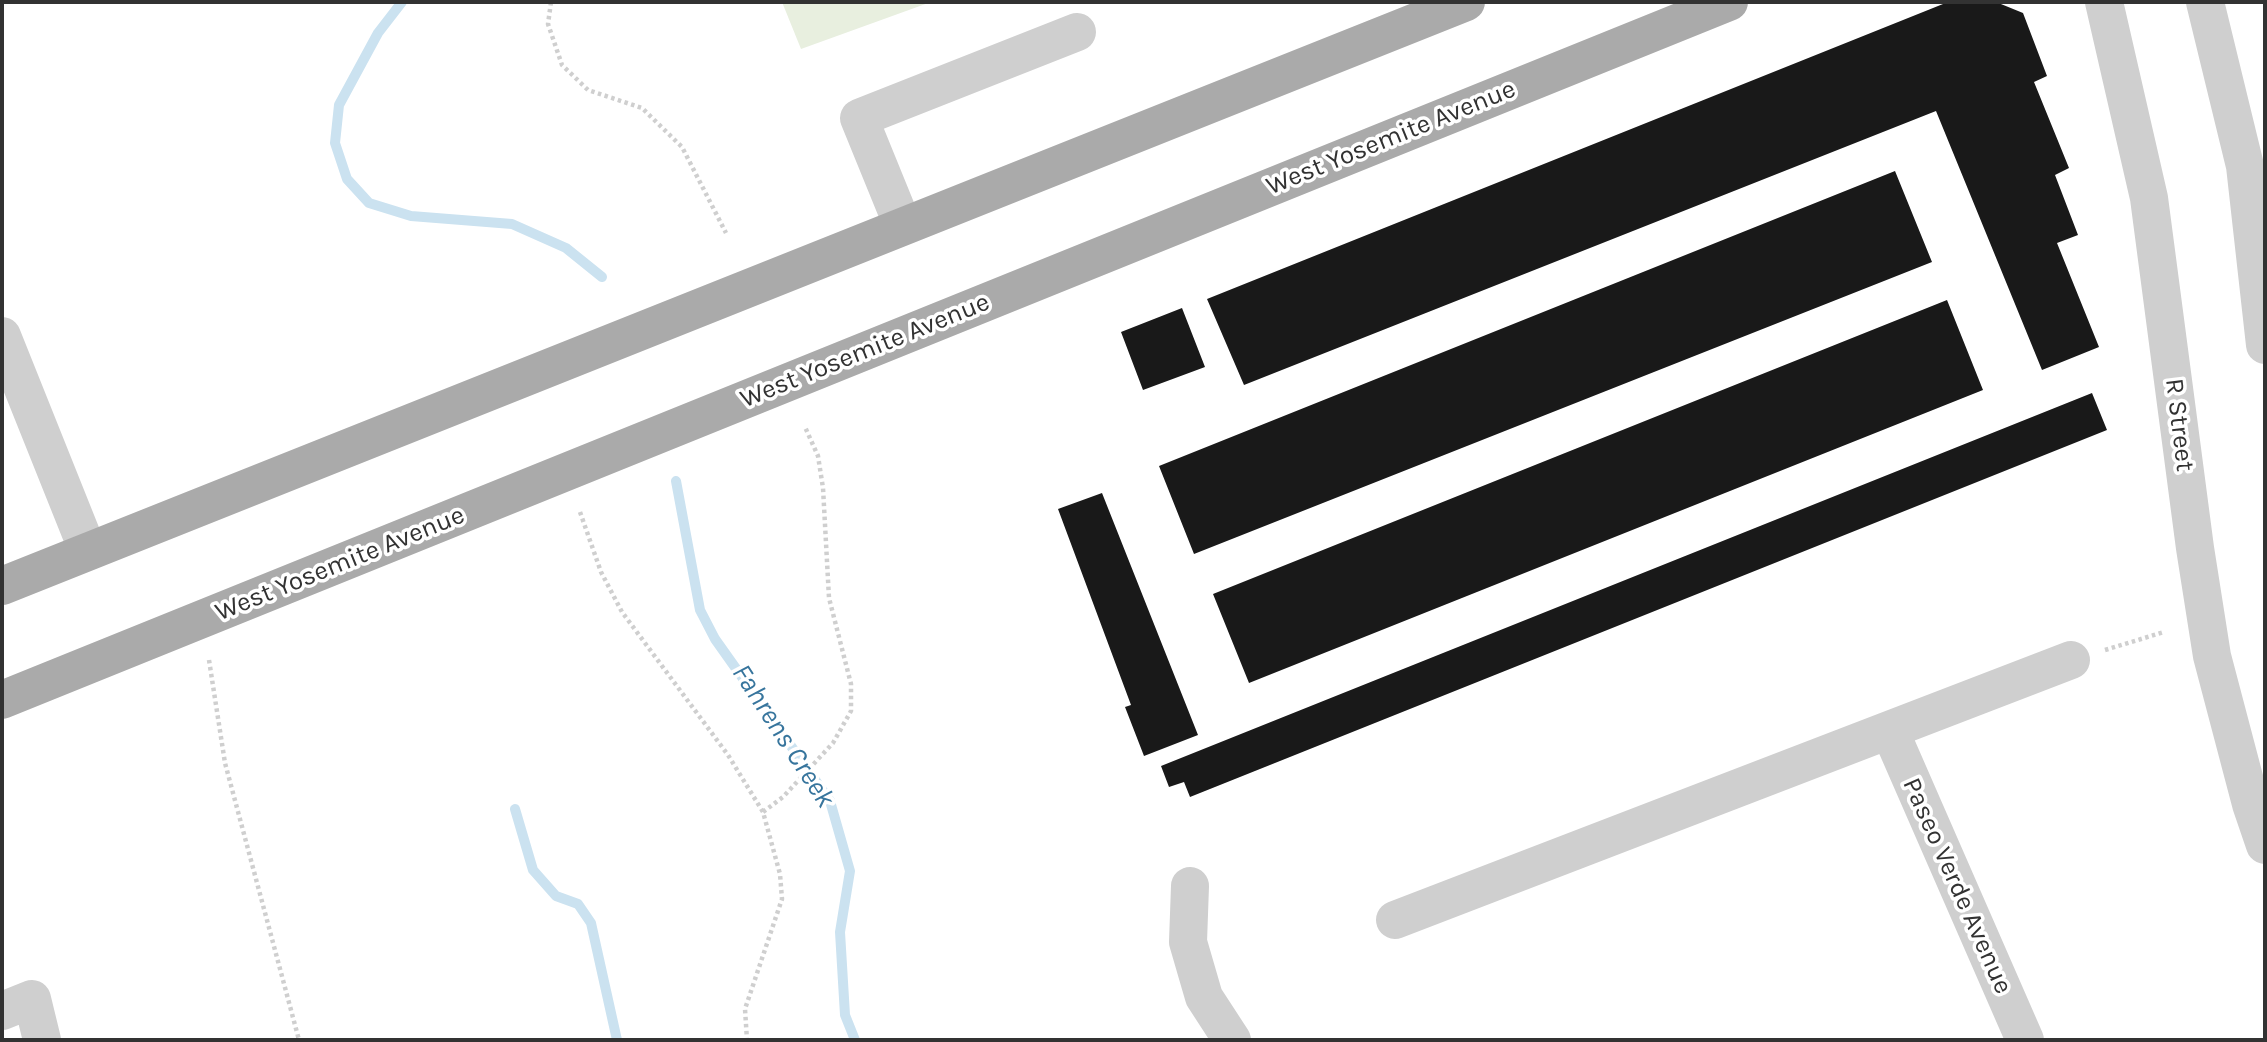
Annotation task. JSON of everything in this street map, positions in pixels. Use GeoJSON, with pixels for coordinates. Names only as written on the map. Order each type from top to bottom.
{"type":"FeatureCollection","features":[{"type":"Feature","properties":{"kind":"main road"},"geometry":{"type":"LineString","coordinates":[[2,586],[1466,2]]}},
{"type":"Feature","properties":{"kind":"main road","name":"West Yosemite Avenue"},"geometry":{"type":"LineString","coordinates":[[2,700],[1729,2]]}},
{"type":"Feature","properties":{"kind":"street","name":"R Street"},"geometry":{"type":"LineString","coordinates":[[2104,2],[2149,198],[2195,548],[2212,656],[2251,804],[2265,845]]}},
{"type":"Feature","properties":{"kind":"street"},"geometry":{"type":"LineString","coordinates":[[2205,2],[2245,166],[2263,304],[2265,345]]}},
{"type":"Feature","properties":{"kind":"street"},"geometry":{"type":"LineString","coordinates":[[903,226],[859,118],[1077,32]]}},
{"type":"Feature","properties":{"kind":"street"},"geometry":{"type":"LineString","coordinates":[[2,336],[88,551]]}},
{"type":"Feature","properties":{"kind":"street"},"geometry":{"type":"LineString","coordinates":[[1395,920],[2071,660]]}},
{"type":"Feature","properties":{"kind":"street","name":"Paseo Verde Avenue"},"geometry":{"type":"LineString","coordinates":[[1890,731],[2025,1040]]}},
{"type":"Feature","properties":{"kind":"street"},"geometry":{"type":"LineString","coordinates":[[1190,886],[1188,943],[1204,997],[1233,1040]]}},
{"type":"Feature","properties":{"kind":"street"},"geometry":{"type":"LineString","coordinates":[[17,1005],[42,1040]]}},
{"type":"Feature","properties":{"kind":"path"},"geometry":{"type":"LineString","coordinates":[[551,2],[548,24],[562,65],[588,90],[642,108],[682,147],[726,233]]}},
{"type":"Feature","properties":{"kind":"path"},"geometry":{"type":"LineString","coordinates":[[763,812],[783,797],[833,743],[850,711],[851,684],[830,598],[823,488],[818,456],[805,427]]}},
{"type":"Feature","properties":{"kind":"path"},"geometry":{"type":"LineString","coordinates":[[580,512],[601,572],[622,612],[728,755],[763,812],[780,874],[782,899],[745,1009],[747,1040]]}},
{"type":"Feature","properties":{"kind":"path"},"geometry":{"type":"LineString","coordinates":[[2071,660],[2164,632]]}},
{"type":"Feature","properties":{"kind":"path"},"geometry":{"type":"LineString","coordinates":[[209,660],[225,763],[299,1040]]}},
{"type":"Feature","properties":{"kind":"green space"},"geometry":{"type":"Polygon","coordinates":[[[782,2],[931,2],[801,49],[782,2]]]}},
{"type":"Feature","properties":{"kind":"building"},"geometry":{"type":"Polygon","coordinates":[[[1948,2],[1996,2],[2023,13],[2047,76],[2034,82],[2069,168],[2055,175],[2078,235],[2057,243],[2099,347],[2042,370],[1936,111],[1244,385],[1207,299],[1948,2]]]}},
{"type":"Feature","properties":{"kind":"building"},"geometry":{"type":"Polygon","coordinates":[[[1895,171],[1932,262],[1194,554],[1159,466],[1895,171]]]}},
{"type":"Feature","properties":{"kind":"building"},"geometry":{"type":"Polygon","coordinates":[[[1947,300],[1983,390],[1249,683],[1213,594],[1947,300]]]}},
{"type":"Feature","properties":{"kind":"building"},"geometry":{"type":"Polygon","coordinates":[[[1182,308],[1205,367],[1143,390],[1121,332],[1182,308]]]}},
{"type":"Feature","properties":{"kind":"building"},"geometry":{"type":"Polygon","coordinates":[[[2092,393],[2107,430],[1190,797],[1184,782],[1169,787],[1161,766],[2092,393]]]}},
{"type":"Feature","properties":{"kind":"building"},"geometry":{"type":"Polygon","coordinates":[[[1102,493],[1198,735],[1144,756],[1125,707],[1131,705],[1058,509],[1102,493]]]}},
{"type":"Feature","properties":{"kind":"waterway","name":"Fahrens Creek"},"geometry":{"type":"LineString","coordinates":[[402,2],[378,33],[339,105],[335,143],[347,179],[369,203],[411,216],[512,224],[566,248],[602,277]]}},
{"type":"Feature","properties":{"kind":"waterway","name":"Fahrens Creek"},"geometry":{"type":"LineString","coordinates":[[676,481],[700,610],[715,639],[830,801],[850,871],[840,932],[845,1015],[855,1040]]}},
{"type":"Feature","properties":{"kind":"waterway"},"geometry":{"type":"LineString","coordinates":[[515,809],[533,870],[556,896],[578,904],[591,923],[617,1040]]}}]}
